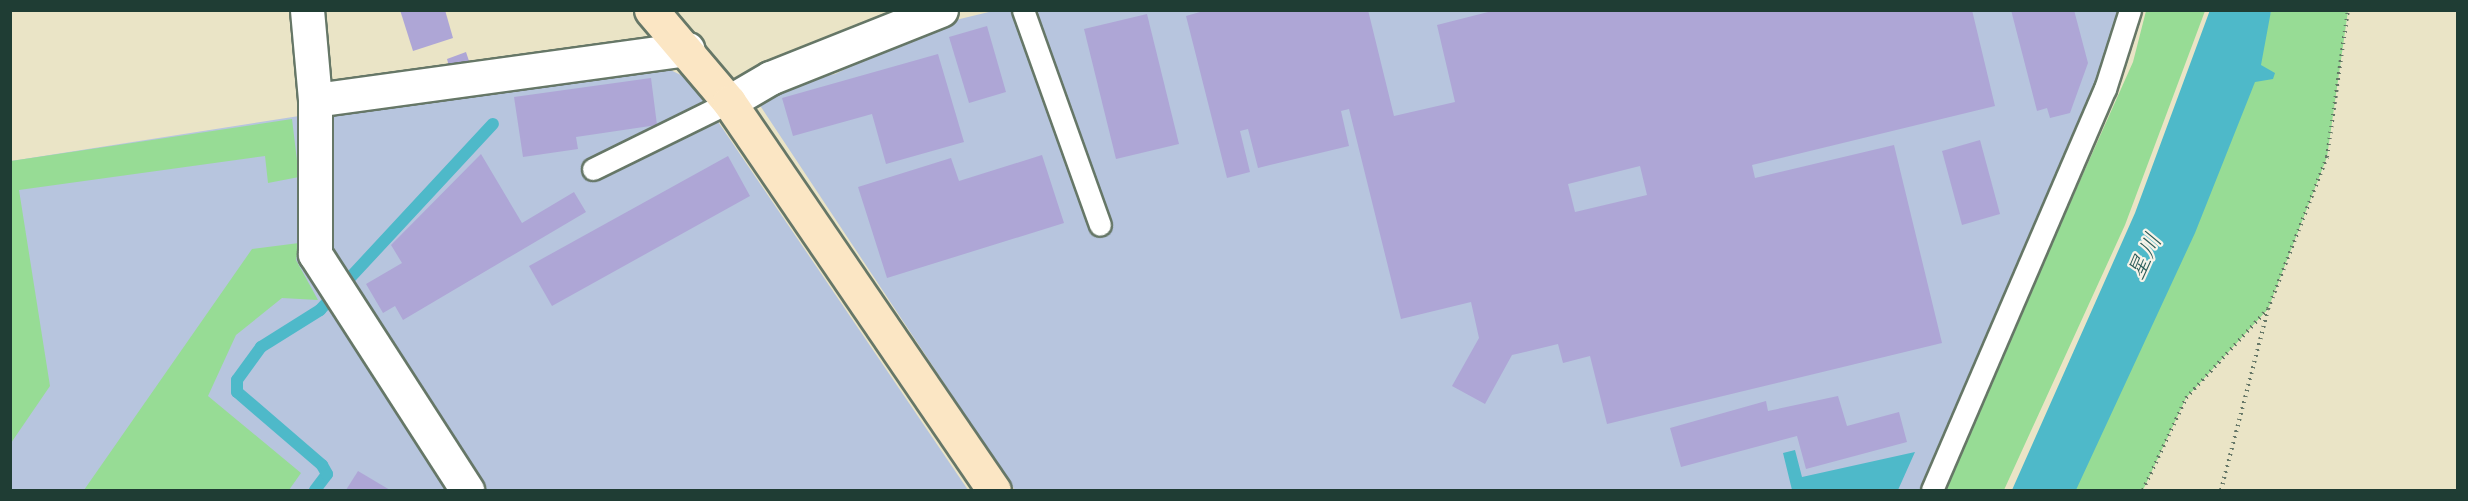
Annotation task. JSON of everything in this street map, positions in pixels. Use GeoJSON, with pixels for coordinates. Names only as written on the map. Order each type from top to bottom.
{"type":"FeatureCollection","features":[{"type":"Feature","properties":{"kind":"street"},"geometry":{"type":"LineString","coordinates":[[307,10],[315,100],[315,254],[467,490]]}},
{"type":"Feature","properties":{"kind":"street"},"geometry":{"type":"LineString","coordinates":[[651,10],[688,49],[729,102],[994,490]]}},
{"type":"Feature","properties":{"kind":"street"},"geometry":{"type":"LineString","coordinates":[[729,102],[770,78],[941,10]]}},
{"type":"Feature","properties":{"kind":"street"},"geometry":{"type":"LineString","coordinates":[[315,100],[688,49]]}},
{"type":"Feature","properties":{"kind":"lane"},"geometry":{"type":"LineString","coordinates":[[1023,10],[1100,225]]}},
{"type":"Feature","properties":{"kind":"lane"},"geometry":{"type":"LineString","coordinates":[[1932,490],[2105,89],[2130,10]]}},
{"type":"Feature","properties":{"kind":"lane"},"geometry":{"type":"LineString","coordinates":[[593,170],[729,102]]}},
{"type":"Feature","properties":{"kind":"path"},"geometry":{"type":"LineString","coordinates":[[2221,490],[2268,309],[2327,158],[2349,10]]}},
{"type":"Feature","properties":{"kind":"path"},"geometry":{"type":"LineString","coordinates":[[2143,490],[2186,398],[2268,309]]}},
{"type":"Feature","properties":{"kind":"shaded area"},"geometry":{"type":"Polygon","coordinates":[[[993,11],[2126,11],[2101,88],[1924,490],[1015,490],[759,104],[765,89],[835,74],[935,25],[993,11]]]}},
{"type":"Feature","properties":{"kind":"shaded area"},"geometry":{"type":"Polygon","coordinates":[[[652,61],[689,79],[968,490],[11,490],[11,161],[652,61]]]}},
{"type":"Feature","properties":{"kind":"green space"},"geometry":{"type":"Polygon","coordinates":[[[2146,11],[2205,11],[2125,225],[2004,490],[1942,490],[2133,62],[2146,11]]]}},
{"type":"Feature","properties":{"kind":"green space"},"geometry":{"type":"Polygon","coordinates":[[[2271,11],[2348,11],[2327,157],[2268,309],[2186,398],[2143,490],[2074,490],[2229,146],[2271,11]]]}},
{"type":"Feature","properties":{"kind":"green space"},"geometry":{"type":"Polygon","coordinates":[[[292,119],[299,177],[268,183],[265,156],[19,190],[50,386],[11,443],[11,161],[292,119]]]}},
{"type":"Feature","properties":{"kind":"green space"},"geometry":{"type":"Polygon","coordinates":[[[299,243],[296,260],[318,300],[282,298],[236,335],[208,396],[301,473],[289,490],[84,490],[252,249],[299,243]]]}},
{"type":"Feature","properties":{"kind":"water","name":"星川"},"geometry":{"type":"Polygon","coordinates":[[[2210,10],[2271,11],[2261,65],[2275,73],[2273,79],[2255,82],[2195,233],[2076,490],[2012,490],[2135,213],[2210,10]]]}},
{"type":"Feature","properties":{"kind":"water"},"geometry":{"type":"Polygon","coordinates":[[[1795,450],[1802,477],[1915,452],[1898,490],[1792,490],[1783,453],[1795,450]]]}},
{"type":"Feature","properties":{"kind":"building"},"geometry":{"type":"Polygon","coordinates":[[[400,10],[445,10],[453,38],[413,51],[400,10]]]}},
{"type":"Feature","properties":{"kind":"building"},"geometry":{"type":"Polygon","coordinates":[[[1207,10],[1368,10],[1394,116],[1455,102],[1437,25],[1496,10],[1972,10],[1995,106],[1752,165],[1755,178],[1894,145],[1942,343],[1607,424],[1590,356],[1563,363],[1558,344],[1512,355],[1485,404],[1452,386],[1479,338],[1471,302],[1401,319],[1349,109],[1341,111],[1349,146],[1258,168],[1248,129],[1240,131],[1250,172],[1227,178],[1186,16],[1207,10]],[[1640,166],[1568,184],[1575,212],[1647,195],[1640,166]]]}},
{"type":"Feature","properties":{"kind":"building"},"geometry":{"type":"Polygon","coordinates":[[[2011,10],[2074,10],[2088,63],[2070,113],[2050,118],[2047,108],[2037,111],[2011,10]]]}},
{"type":"Feature","properties":{"kind":"building"},"geometry":{"type":"Polygon","coordinates":[[[1147,14],[1179,144],[1116,159],[1084,29],[1147,14]]]}},
{"type":"Feature","properties":{"kind":"building"},"geometry":{"type":"Polygon","coordinates":[[[987,26],[1006,92],[969,103],[949,37],[987,26]]]}},
{"type":"Feature","properties":{"kind":"building"},"geometry":{"type":"Polygon","coordinates":[[[466,52],[470,64],[450,70],[447,59],[466,52]]]}},
{"type":"Feature","properties":{"kind":"building"},"geometry":{"type":"Polygon","coordinates":[[[938,54],[964,142],[886,164],[872,114],[793,136],[782,98],[938,54]]]}},
{"type":"Feature","properties":{"kind":"building"},"geometry":{"type":"Polygon","coordinates":[[[651,78],[657,125],[576,137],[578,149],[523,157],[514,97],[651,78]]]}},
{"type":"Feature","properties":{"kind":"building"},"geometry":{"type":"Polygon","coordinates":[[[1980,140],[2000,214],[1962,225],[1942,151],[1980,140]]]}},
{"type":"Feature","properties":{"kind":"building"},"geometry":{"type":"Polygon","coordinates":[[[481,154],[522,223],[574,192],[586,212],[403,320],[395,306],[383,313],[366,284],[402,263],[391,245],[481,154]]]}},
{"type":"Feature","properties":{"kind":"building"},"geometry":{"type":"Polygon","coordinates":[[[1042,155],[1064,223],[887,278],[858,187],[951,158],[959,181],[1042,155]]]}},
{"type":"Feature","properties":{"kind":"building"},"geometry":{"type":"Polygon","coordinates":[[[728,156],[750,196],[552,306],[529,266],[728,156]]]}},
{"type":"Feature","properties":{"kind":"building"},"geometry":{"type":"Polygon","coordinates":[[[1838,396],[1847,426],[1899,412],[1907,442],[1806,469],[1797,436],[1681,467],[1670,428],[1766,401],[1768,411],[1838,396]]]}},
{"type":"Feature","properties":{"kind":"building"},"geometry":{"type":"Polygon","coordinates":[[[358,471],[390,490],[346,490],[358,471]]]}},
{"type":"Feature","properties":{"kind":"waterway"},"geometry":{"type":"LineString","coordinates":[[315,490],[327,474],[322,465],[237,392],[237,380],[261,347],[320,310],[493,124]]}}]}
